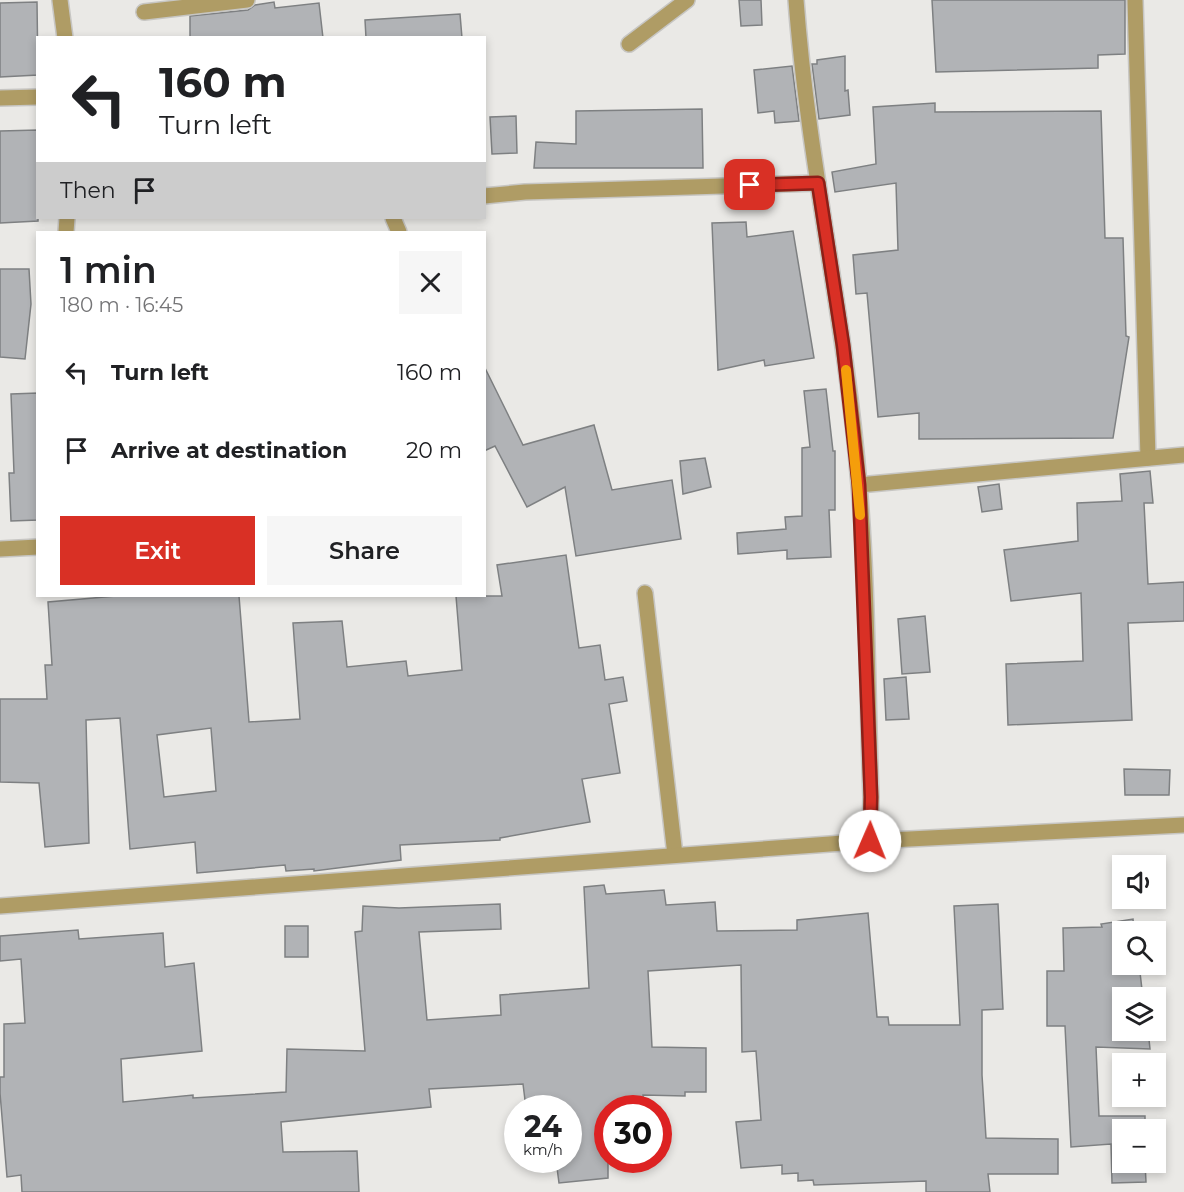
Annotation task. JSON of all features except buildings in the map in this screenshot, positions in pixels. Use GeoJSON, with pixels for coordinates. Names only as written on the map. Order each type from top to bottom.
{"type":"FeatureCollection","features":[{"type":"Feature","properties":{"kind":"street"},"geometry":{"type":"LineString","coordinates":[[60,0],[65,36]]}},
{"type":"Feature","properties":{"kind":"street"},"geometry":{"type":"LineString","coordinates":[[144,12],[247,0]]}},
{"type":"Feature","properties":{"kind":"street"},"geometry":{"type":"LineString","coordinates":[[628,44],[687,0]]}},
{"type":"Feature","properties":{"kind":"street"},"geometry":{"type":"LineString","coordinates":[[796,0],[818,183],[843,345],[859,485],[871,797],[870,841]]}},
{"type":"Feature","properties":{"kind":"street"},"geometry":{"type":"LineString","coordinates":[[1135,0],[1148,458]]}},
{"type":"Feature","properties":{"kind":"street"},"geometry":{"type":"LineString","coordinates":[[0,98],[36,97]]}},
{"type":"Feature","properties":{"kind":"street"},"geometry":{"type":"LineString","coordinates":[[486,196],[525,192],[818,183]]}},
{"type":"Feature","properties":{"kind":"street"},"geometry":{"type":"LineString","coordinates":[[859,485],[1184,456]]}},
{"type":"Feature","properties":{"kind":"street"},"geometry":{"type":"LineString","coordinates":[[0,549],[36,547]]}},
{"type":"Feature","properties":{"kind":"street"},"geometry":{"type":"LineString","coordinates":[[645,593],[675,855]]}},
{"type":"Feature","properties":{"kind":"street"},"geometry":{"type":"LineString","coordinates":[[0,906],[870,841],[1184,825]]}},
{"type":"Feature","properties":{"kind":"slow traffic"},"geometry":{"type":"LineString","coordinates":[[846,370],[859,485],[860,515]]}},
{"type":"Feature","properties":{"kind":"route"},"geometry":{"type":"LineString","coordinates":[[750,185],[818,183],[843,345],[859,485],[871,797],[870,841]]}}]}
